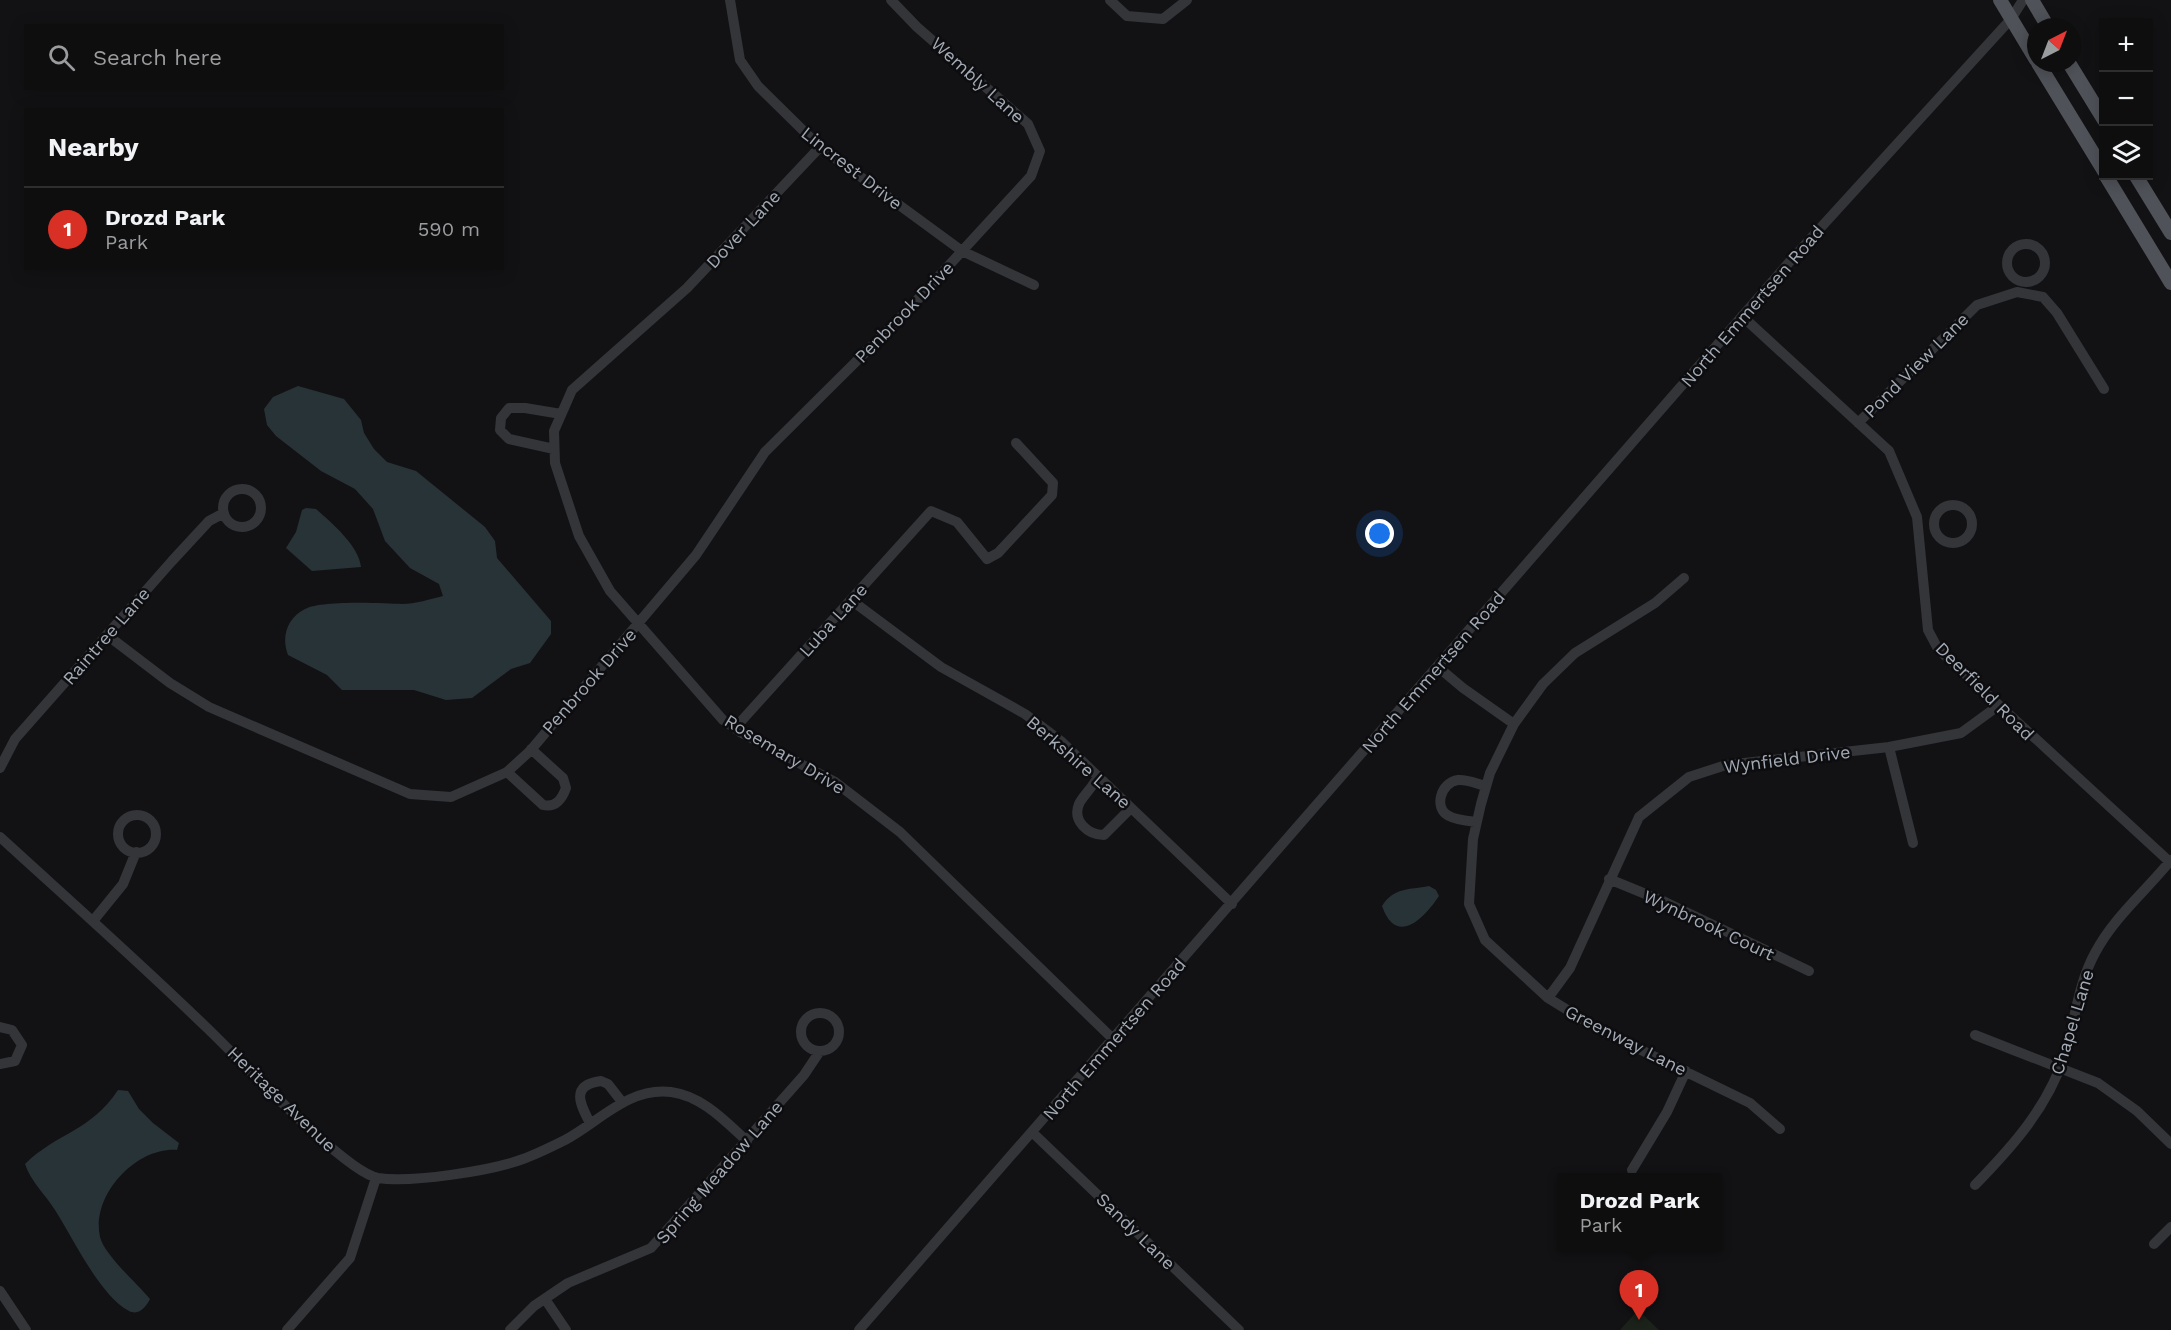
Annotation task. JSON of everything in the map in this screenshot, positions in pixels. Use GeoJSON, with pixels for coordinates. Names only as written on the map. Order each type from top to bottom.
{"type":"FeatureCollection","features":[{"type":"Feature","properties":{"kind":"main road"},"geometry":{"type":"LineString","coordinates":[[2000,0],[2027,45]]}},
{"type":"Feature","properties":{"kind":"main road"},"geometry":{"type":"LineString","coordinates":[[2032,1],[2042,18]]}},
{"type":"Feature","properties":{"kind":"main road"},"geometry":{"type":"LineString","coordinates":[[2044,72],[2099,164]]}},
{"type":"Feature","properties":{"kind":"main road"},"geometry":{"type":"LineString","coordinates":[[2074,72],[2099,113]]}},
{"type":"Feature","properties":{"kind":"main road"},"geometry":{"type":"LineString","coordinates":[[2108,180],[2171,283]]}},
{"type":"Feature","properties":{"kind":"main road"},"geometry":{"type":"LineString","coordinates":[[2138,180],[2171,233]]}},
{"type":"Feature","properties":{"kind":"street","name":"Lincrest Drive"},"geometry":{"type":"LineString","coordinates":[[730,0],[740,60],[759,86],[820,147],[962,251],[1034,285]]}},
{"type":"Feature","properties":{"kind":"street","name":"Wembly Lane"},"geometry":{"type":"LineString","coordinates":[[891,0],[917,27],[1028,124],[1040,151],[1031,176],[962,251]]}},
{"type":"Feature","properties":{"kind":"street"},"geometry":{"type":"LineString","coordinates":[[1110,0],[1127,16],[1163,19],[1187,0]]}},
{"type":"Feature","properties":{"kind":"street","name":"North Emmertsen Road"},"geometry":{"type":"LineString","coordinates":[[859,1330],[1114,1040],[1742,316],[2011,19],[2032,1]]}},
{"type":"Feature","properties":{"kind":"street","name":"Dover Lane"},"geometry":{"type":"LineString","coordinates":[[664,308],[687,288],[820,147]]}},
{"type":"Feature","properties":{"kind":"street","name":"Penbrook Drive"},"geometry":{"type":"LineString","coordinates":[[107,635],[170,683],[208,707],[410,794],[452,797],[507,772],[531,749],[696,555],[765,452],[908,312],[962,251]]}},
{"type":"Feature","properties":{"kind":"street"},"geometry":{"type":"LineString","coordinates":[[2022,293],[2023,281]]}},
{"type":"Feature","properties":{"kind":"street","name":"Pond View Lane"},"geometry":{"type":"LineString","coordinates":[[1858,423],[1977,305],[2017,292],[2043,297],[2057,313],[2104,389]]}},
{"type":"Feature","properties":{"kind":"street","name":"Rosemary Drive"},"geometry":{"type":"LineString","coordinates":[[664,308],[572,390],[554,431],[555,463],[579,536],[610,591],[723,720],[835,782],[900,832],[1114,1040]]}},
{"type":"Feature","properties":{"kind":"street","name":"Deerfield Road"},"geometry":{"type":"LineString","coordinates":[[1742,316],[1889,451],[1917,517],[1928,630],[1938,649],[2171,862]]}},
{"type":"Feature","properties":{"kind":"street"},"geometry":{"type":"LineString","coordinates":[[554,449],[509,439],[500,430],[501,418],[509,408],[525,408],[561,414]]}},
{"type":"Feature","properties":{"kind":"street","name":"Luba Lane"},"geometry":{"type":"LineString","coordinates":[[735,728],[931,511],[957,522],[987,559],[998,553],[1052,495],[1053,483],[1016,443]]}},
{"type":"Feature","properties":{"kind":"street","name":"Raintree Lane"},"geometry":{"type":"LineString","coordinates":[[0,768],[15,739],[209,521],[224,513]]}},
{"type":"Feature","properties":{"kind":"street"},"geometry":{"type":"LineString","coordinates":[[1918,528],[1935,525]]}},
{"type":"Feature","properties":{"kind":"street"},"geometry":{"type":"LineString","coordinates":[[1486,786],[1459,780],[1451,782],[1443,789],[1441,808],[1448,816],[1477,822],[1486,786],[1514,724],[1544,684],[1575,654],[1655,603],[1684,578]]}},
{"type":"Feature","properties":{"kind":"street","name":"Berkshire Lane"},"geometry":{"type":"LineString","coordinates":[[851,600],[941,667],[1025,714],[1062,742],[1232,904]]}},
{"type":"Feature","properties":{"kind":"street"},"geometry":{"type":"LineString","coordinates":[[1438,667],[1463,688],[1514,724]]}},
{"type":"Feature","properties":{"kind":"street","name":"Wynfield Drive"},"geometry":{"type":"LineString","coordinates":[[1548,998],[1570,968],[1639,817],[1689,777],[1726,765],[1889,747],[1961,733],[1998,706]]}},
{"type":"Feature","properties":{"kind":"street"},"geometry":{"type":"LineString","coordinates":[[1889,747],[1913,843]]}},
{"type":"Feature","properties":{"kind":"street"},"geometry":{"type":"LineString","coordinates":[[507,772],[543,805],[554,805],[560,801],[566,788],[563,778],[531,749]]}},
{"type":"Feature","properties":{"kind":"street"},"geometry":{"type":"LineString","coordinates":[[1098,776],[1090,792],[1080,803],[1077,816],[1083,827],[1095,835],[1104,835],[1131,808]]}},
{"type":"Feature","properties":{"kind":"street","name":"Greenway Lane"},"geometry":{"type":"LineString","coordinates":[[1477,822],[1469,904],[1482,936],[1548,998],[1600,1030],[1750,1103],[1780,1129]]}},
{"type":"Feature","properties":{"kind":"street","name":"Heritage Avenue"},"geometry":{"type":"LineString","coordinates":[[0,837],[93,921],[334,1150],[376,1178]]}},
{"type":"Feature","properties":{"kind":"street"},"geometry":{"type":"LineString","coordinates":[[93,921],[123,884],[135,852]]}},
{"type":"Feature","properties":{"kind":"street","name":"Chapel Lane"},"geometry":{"type":"LineString","coordinates":[[1975,1185],[2031,1123],[2060,1067],[2083,980],[2095,952],[2112,927],[2171,862]]}},
{"type":"Feature","properties":{"kind":"street","name":"Wynbrook Court"},"geometry":{"type":"LineString","coordinates":[[1609,879],[1665,902],[1809,971]]}},
{"type":"Feature","properties":{"kind":"street"},"geometry":{"type":"LineString","coordinates":[[0,1028],[12,1029],[22,1044],[15,1061],[0,1064]]}},
{"type":"Feature","properties":{"kind":"street"},"geometry":{"type":"LineString","coordinates":[[1975,1035],[2082,1075],[2118,1096],[2171,1144]]}},
{"type":"Feature","properties":{"kind":"street","name":"Spring Meadow Lane"},"geometry":{"type":"LineString","coordinates":[[512,1330],[545,1299],[568,1283],[651,1248],[804,1075],[820,1050]]}},
{"type":"Feature","properties":{"kind":"street"},"geometry":{"type":"LineString","coordinates":[[1632,1170],[1667,1112],[1686,1071]]}},
{"type":"Feature","properties":{"kind":"street"},"geometry":{"type":"LineString","coordinates":[[590,1123],[580,1104],[581,1091],[585,1086],[601,1081],[608,1084],[622,1102]]}},
{"type":"Feature","properties":{"kind":"street"},"geometry":{"type":"LineString","coordinates":[[287,1330],[350,1258],[376,1178],[430,1178],[522,1160],[567,1139],[622,1102],[648,1094],[670,1092],[695,1099],[719,1115],[747,1141]]}},
{"type":"Feature","properties":{"kind":"street","name":"Sandy Lane"},"geometry":{"type":"LineString","coordinates":[[1033,1133],[1239,1330]]}},
{"type":"Feature","properties":{"kind":"street"},"geometry":{"type":"LineString","coordinates":[[2154,1244],[2171,1227]]}},
{"type":"Feature","properties":{"kind":"street"},"geometry":{"type":"LineString","coordinates":[[0,1291],[26,1330]]}},
{"type":"Feature","properties":{"kind":"street"},"geometry":{"type":"LineString","coordinates":[[545,1299],[566,1330]]}},
{"type":"Feature","properties":{"kind":"shaded area"},"geometry":{"type":"Polygon","coordinates":[[[298,386],[344,399],[361,420],[364,433],[374,449],[387,462],[416,471],[485,527],[495,541],[497,558],[551,621],[551,634],[530,663],[511,669],[472,698],[446,700],[414,690],[342,690],[327,675],[288,655],[285,641],[287,629],[294,617],[305,609],[338,603],[407,604],[443,596],[439,584],[410,568],[385,541],[373,509],[355,489],[321,471],[276,436],[267,425],[264,409],[273,397],[298,386]]]}},
{"type":"Feature","properties":{"kind":"shaded area"},"geometry":{"type":"Polygon","coordinates":[[[316,509],[344,535],[355,551],[361,567],[312,571],[286,548],[296,532],[302,510],[316,509]]]}},
{"type":"Feature","properties":{"kind":"shaded area"},"geometry":{"type":"Polygon","coordinates":[[[1429,886],[1436,890],[1439,896],[1418,920],[1402,927],[1395,925],[1388,918],[1382,906],[1392,895],[1403,890],[1429,886]]]}},
{"type":"Feature","properties":{"kind":"shaded area"},"geometry":{"type":"Polygon","coordinates":[[[118,1090],[128,1091],[139,1109],[179,1143],[177,1150],[162,1151],[146,1156],[132,1165],[110,1190],[102,1205],[99,1221],[103,1244],[115,1261],[150,1299],[139,1312],[129,1311],[118,1304],[108,1293],[31,1177],[25,1164],[37,1153],[96,1115],[118,1090]]]}},
{"type":"Feature","properties":{"kind":"shaded area"},"geometry":{"type":"Polygon","coordinates":[[[1638,1310],[1659,1330],[1620,1330],[1638,1310]]]}},
{"type":"Feature","properties":{"kind":"place","name":"Drozd Park"},"geometry":{"type":"Point","coordinates":[1639,1320]}}]}
